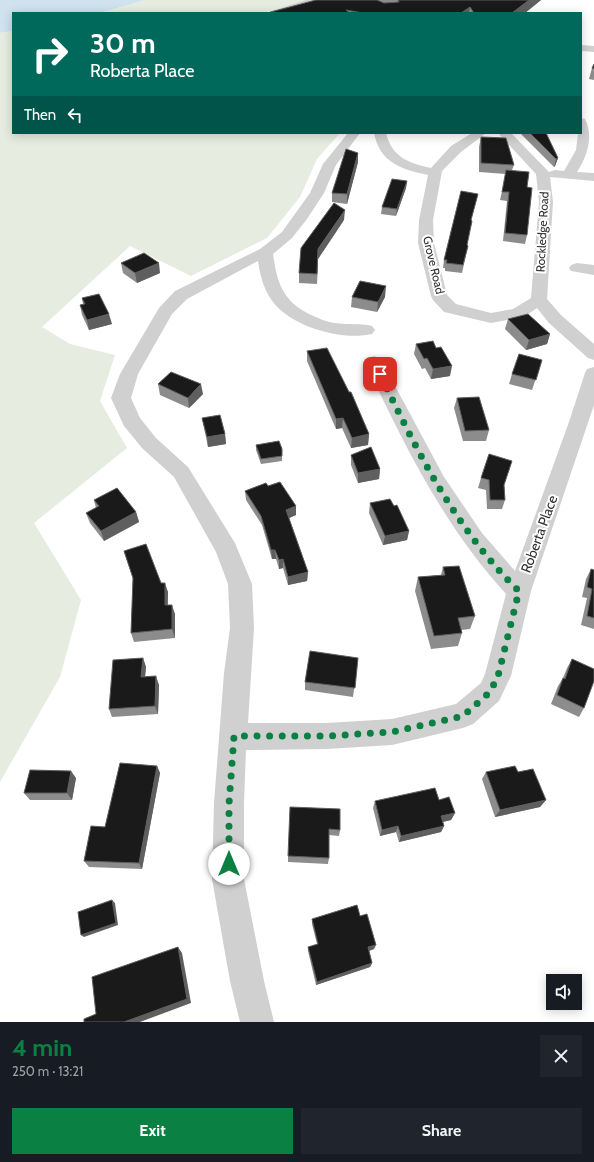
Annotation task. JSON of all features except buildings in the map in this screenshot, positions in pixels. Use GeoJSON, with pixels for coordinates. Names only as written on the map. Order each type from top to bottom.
{"type":"FeatureCollection","features":[{"type":"Feature","properties":{"kind":"street"},"geometry":{"type":"LineString","coordinates":[[281,12],[315,0]]}},
{"type":"Feature","properties":{"kind":"street"},"geometry":{"type":"LineString","coordinates":[[582,48],[594,49]]}},
{"type":"Feature","properties":{"kind":"street"},"geometry":{"type":"LineString","coordinates":[[568,174],[580,158],[585,134],[582,125]]}},
{"type":"Feature","properties":{"kind":"street"},"geometry":{"type":"LineString","coordinates":[[257,1022],[247,981],[228,879],[229,804],[237,673],[242,628],[240,584],[227,550],[181,472],[149,443],[131,421],[121,398],[128,374],[165,312],[181,295],[265,252],[287,235],[317,193],[330,164],[353,134]]}},
{"type":"Feature","properties":{"kind":"street"},"geometry":{"type":"LineString","coordinates":[[380,134],[381,142],[394,158],[413,168],[436,173]]}},
{"type":"Feature","properties":{"kind":"street","name":"Grove Road"},"geometry":{"type":"LineString","coordinates":[[478,134],[456,148],[436,170],[426,220],[426,243],[439,296],[450,308],[491,318],[518,313],[539,300]]}},
{"type":"Feature","properties":{"kind":"street","name":"Rockledge Road"},"geometry":{"type":"LineString","coordinates":[[505,134],[548,173],[539,300]]}},
{"type":"Feature","properties":{"kind":"street"},"geometry":{"type":"LineString","coordinates":[[548,173],[594,177]]}},
{"type":"Feature","properties":{"kind":"street"},"geometry":{"type":"LineString","coordinates":[[265,252],[268,276],[276,295],[291,310],[312,321],[331,328],[366,330]]}},
{"type":"Feature","properties":{"kind":"street"},"geometry":{"type":"LineString","coordinates":[[577,268],[594,270]]}},
{"type":"Feature","properties":{"kind":"street"},"geometry":{"type":"LineString","coordinates":[[539,300],[555,319],[594,354]]}},
{"type":"Feature","properties":{"kind":"street"},"geometry":{"type":"LineString","coordinates":[[374,362],[429,472],[461,523],[501,573],[519,591]]}},
{"type":"Feature","properties":{"kind":"street","name":"Roberta Place"},"geometry":{"type":"LineString","coordinates":[[234,736],[327,736],[392,732],[463,716],[490,692],[498,676],[519,591],[579,422],[594,374]]}},
{"type":"Feature","properties":{"kind":"shaded area"},"geometry":{"type":"Polygon","coordinates":[[[145,0],[308,0],[266,12],[103,12],[145,0]]]}},
{"type":"Feature","properties":{"kind":"shaded area"},"geometry":{"type":"Polygon","coordinates":[[[12,31],[12,134],[339,134],[317,159],[300,197],[267,238],[191,276],[130,246],[42,327],[70,344],[115,355],[100,401],[127,448],[34,523],[81,600],[60,677],[0,782],[0,33],[12,31]]]}},
{"type":"Feature","properties":{"kind":"water"},"geometry":{"type":"Polygon","coordinates":[[[0,0],[145,0],[103,12],[12,12],[12,31],[0,33],[0,0]]]}},
{"type":"Feature","properties":{"kind":"route"},"geometry":{"type":"LineString","coordinates":[[229,864],[229,804],[234,736],[262,738],[392,732],[439,722],[463,716],[490,692],[498,676],[508,641],[519,591],[487,557],[461,523],[429,472],[380,374]]}}]}
